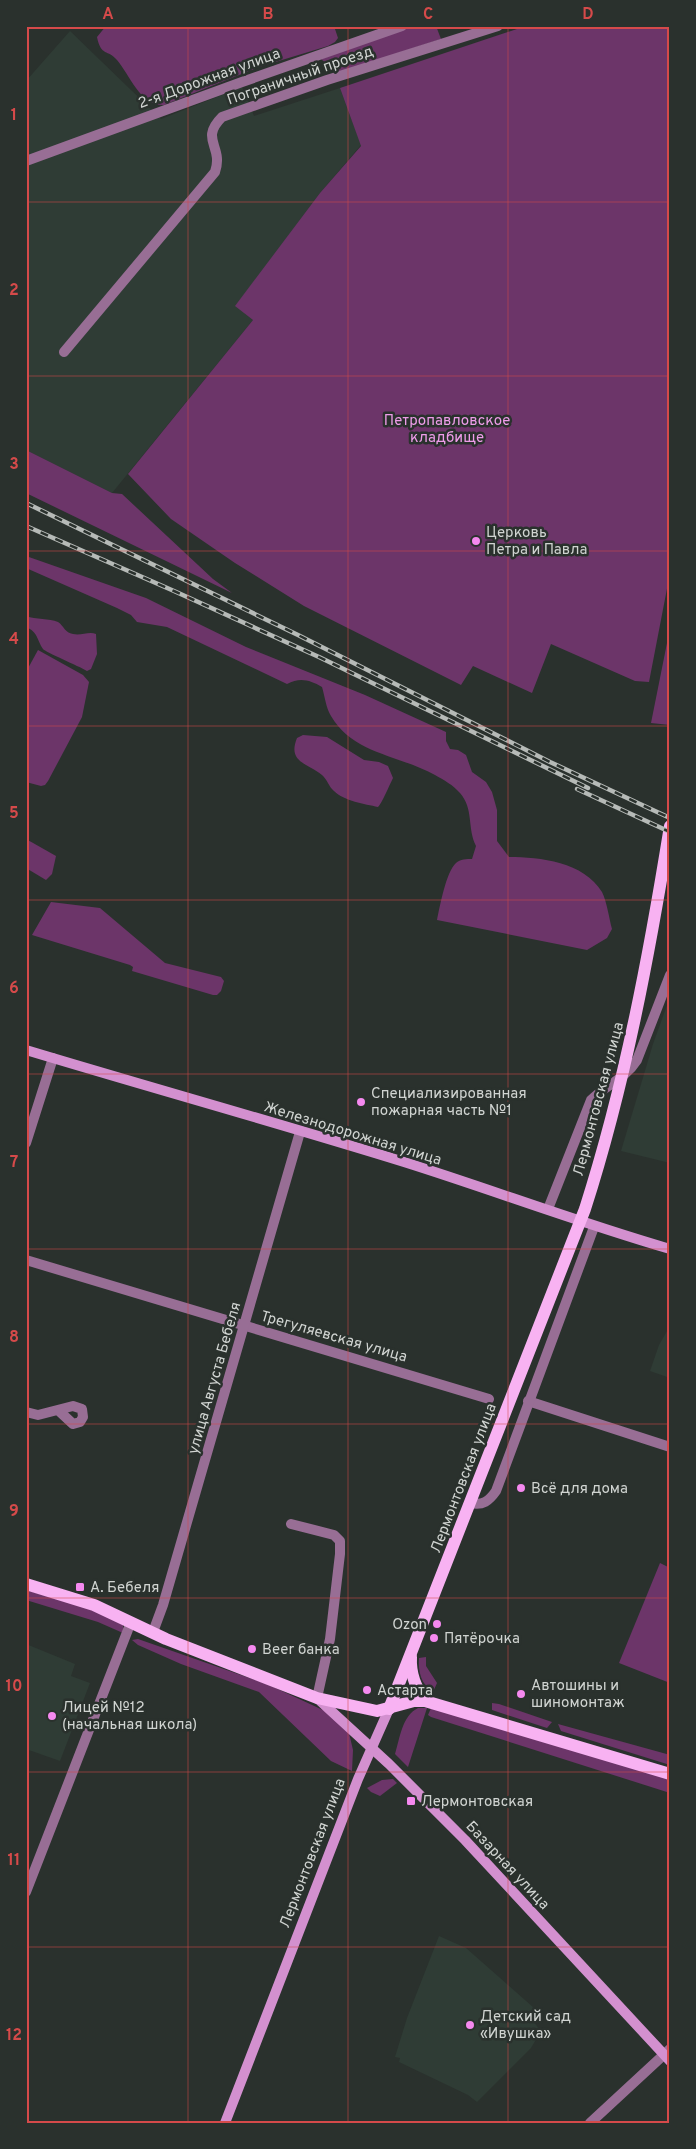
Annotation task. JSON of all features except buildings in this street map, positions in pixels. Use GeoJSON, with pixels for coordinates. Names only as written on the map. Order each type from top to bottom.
{"type":"FeatureCollection","features":[{"type":"Feature","properties":{"kind":"main road","name":"Лермонтовская улица"},"geometry":{"type":"LineString","coordinates":[[224,2123],[353,1792],[412,1652],[585,1209],[606,1145],[638,1010],[670,826]]}},
{"type":"Feature","properties":{"kind":"main road","name":"Железнодорожная улица"},"geometry":{"type":"LineString","coordinates":[[26,1050],[405,1163],[548,1209],[594,1227],[670,1249]]}},
{"type":"Feature","properties":{"kind":"main road"},"geometry":{"type":"LineString","coordinates":[[26,1584],[94,1605],[153,1632],[317,1698],[377,1712],[414,1701],[425,1701],[670,1774]]}},
{"type":"Feature","properties":{"kind":"main road"},"geometry":{"type":"LineString","coordinates":[[412,1652],[412,1676],[425,1701]]}},
{"type":"Feature","properties":{"kind":"main road","name":"Базарная улица"},"geometry":{"type":"LineString","coordinates":[[317,1698],[372,1748],[464,1840],[668,2054]]}},
{"type":"Feature","properties":{"kind":"street","name":"2-я Дорожная улица"},"geometry":{"type":"LineString","coordinates":[[26,161],[402,26]]}},
{"type":"Feature","properties":{"kind":"street","name":"Пограничный проезд"},"geometry":{"type":"LineString","coordinates":[[64,352],[215,172],[219,162],[212,135],[212,127],[222,117],[327,80],[498,26]]}},
{"type":"Feature","properties":{"kind":"street"},"geometry":{"type":"LineString","coordinates":[[548,1209],[590,1100],[599,1091],[625,1075],[637,1060],[670,975]]}},
{"type":"Feature","properties":{"kind":"street"},"geometry":{"type":"LineString","coordinates":[[26,1143],[53,1058]]}},
{"type":"Feature","properties":{"kind":"street","name":"улица Августа Бебеля"},"geometry":{"type":"LineString","coordinates":[[153,1632],[163,1605],[300,1132]]}},
{"type":"Feature","properties":{"kind":"street"},"geometry":{"type":"LineString","coordinates":[[470,1503],[481,1504],[489,1501],[496,1491],[594,1227]]}},
{"type":"Feature","properties":{"kind":"street","name":"Трегуляевская улица"},"geometry":{"type":"LineString","coordinates":[[26,1260],[489,1399]]}},
{"type":"Feature","properties":{"kind":"street"},"geometry":{"type":"LineString","coordinates":[[528,1401],[670,1447]]}},
{"type":"Feature","properties":{"kind":"street"},"geometry":{"type":"LineString","coordinates":[[26,1412],[38,1415],[58,1410]]}},
{"type":"Feature","properties":{"kind":"street"},"geometry":{"type":"LineString","coordinates":[[292,1524],[334,1535],[340,1540],[330,1639],[317,1698]]}},
{"type":"Feature","properties":{"kind":"street"},"geometry":{"type":"LineString","coordinates":[[26,1892],[132,1622]]}},
{"type":"Feature","properties":{"kind":"street"},"geometry":{"type":"LineString","coordinates":[[590,2123],[668,2054]]}},
{"type":"Feature","properties":{"kind":"shaded area"},"geometry":{"type":"Polygon","coordinates":[[[70,31],[161,119],[242,87],[254,116],[340,88],[361,145],[320,193],[236,306],[253,320],[112,493],[26,450],[26,81],[70,31]]]}},
{"type":"Feature","properties":{"kind":"shaded area"},"geometry":{"type":"Polygon","coordinates":[[[670,997],[670,1163],[621,1151],[653,1044],[670,997]]]}},
{"type":"Feature","properties":{"kind":"shaded area"},"geometry":{"type":"Polygon","coordinates":[[[670,1326],[670,1378],[650,1371],[659,1345],[670,1326]]]}},
{"type":"Feature","properties":{"kind":"shaded area","name":"Лицей №12 (начальная школа)"},"geometry":{"type":"Polygon","coordinates":[[[26,1644],[75,1664],[71,1676],[90,1683],[60,1761],[26,1749],[26,1644]]]}},
{"type":"Feature","properties":{"kind":"shaded area","name":"Детский сад «Ивушка»"},"geometry":{"type":"Polygon","coordinates":[[[439,1936],[466,1948],[534,2008],[527,2014],[541,2031],[531,2048],[477,2102],[468,2095],[399,2062],[400,2058],[395,2057],[407,2018],[439,1936]]]}},
{"type":"Feature","properties":{"kind":"green space"},"geometry":{"type":"Polygon","coordinates":[[[106,26],[334,26],[338,38],[328,46],[259,67],[164,105],[156,104],[142,95],[117,60],[103,50],[97,37],[106,26]]]}},
{"type":"Feature","properties":{"kind":"green space"},"geometry":{"type":"Polygon","coordinates":[[[414,26],[436,26],[441,39],[337,73],[321,59],[414,26]]]}},
{"type":"Feature","properties":{"kind":"green space","name":"Петропавловское кладбище"},"geometry":{"type":"Polygon","coordinates":[[[526,26],[670,26],[670,573],[649,682],[635,681],[551,644],[532,693],[473,666],[461,685],[304,606],[235,563],[171,519],[128,474],[253,320],[235,306],[320,193],[361,146],[340,88],[526,26]]]}},
{"type":"Feature","properties":{"kind":"green space"},"geometry":{"type":"Polygon","coordinates":[[[26,450],[112,493],[122,494],[213,579],[232,593],[26,493],[26,450]]]}},
{"type":"Feature","properties":{"kind":"green space"},"geometry":{"type":"Polygon","coordinates":[[[26,556],[146,598],[246,647],[365,695],[446,732],[446,741],[450,749],[458,750],[466,755],[472,772],[486,782],[492,792],[497,810],[497,841],[509,857],[534,858],[560,863],[584,874],[594,882],[602,892],[608,910],[612,929],[607,938],[587,950],[437,920],[452,867],[459,861],[472,859],[476,846],[473,839],[469,812],[460,793],[442,779],[421,768],[364,746],[351,738],[340,729],[331,716],[322,687],[309,681],[301,680],[287,684],[167,627],[137,622],[131,615],[117,608],[26,568],[26,556]]]}},
{"type":"Feature","properties":{"kind":"green space"},"geometry":{"type":"Polygon","coordinates":[[[26,616],[58,622],[70,633],[96,634],[97,654],[91,669],[87,671],[43,649],[35,634],[26,627],[26,616]]]}},
{"type":"Feature","properties":{"kind":"green space"},"geometry":{"type":"Polygon","coordinates":[[[670,628],[670,725],[651,723],[670,628]]]}},
{"type":"Feature","properties":{"kind":"green space"},"geometry":{"type":"Polygon","coordinates":[[[38,650],[83,675],[89,682],[82,717],[48,781],[45,785],[41,786],[26,782],[26,672],[38,650]]]}},
{"type":"Feature","properties":{"kind":"green space"},"geometry":{"type":"Polygon","coordinates":[[[303,735],[327,737],[364,760],[379,762],[388,766],[393,778],[378,807],[355,802],[343,797],[332,789],[322,775],[300,761],[295,753],[295,746],[297,738],[303,735]]]}},
{"type":"Feature","properties":{"kind":"green space"},"geometry":{"type":"Polygon","coordinates":[[[26,839],[56,856],[52,874],[46,880],[26,868],[26,839]]]}},
{"type":"Feature","properties":{"kind":"green space"},"geometry":{"type":"Polygon","coordinates":[[[51,902],[100,908],[165,963],[221,977],[224,981],[221,991],[217,995],[213,995],[132,971],[133,967],[130,965],[32,935],[51,902]]]}},
{"type":"Feature","properties":{"kind":"green space"},"geometry":{"type":"Polygon","coordinates":[[[660,1563],[670,1568],[670,1683],[619,1663],[660,1563]]]}},
{"type":"Feature","properties":{"kind":"green space"},"geometry":{"type":"Polygon","coordinates":[[[26,1590],[101,1612],[123,1625],[123,1633],[98,1622],[26,1600],[26,1590]]]}},
{"type":"Feature","properties":{"kind":"green space"},"geometry":{"type":"Polygon","coordinates":[[[138,1639],[267,1684],[325,1711],[349,1733],[353,1750],[352,1771],[331,1761],[259,1692],[181,1664],[138,1645],[132,1640],[138,1639]]]}},
{"type":"Feature","properties":{"kind":"green space"},"geometry":{"type":"Polygon","coordinates":[[[426,1657],[426,1666],[437,1683],[433,1692],[423,1681],[419,1668],[419,1658],[426,1657]]]}},
{"type":"Feature","properties":{"kind":"green space"},"geometry":{"type":"Polygon","coordinates":[[[492,1703],[552,1722],[547,1728],[492,1710],[492,1703]]]}},
{"type":"Feature","properties":{"kind":"green space"},"geometry":{"type":"Polygon","coordinates":[[[418,1708],[427,1708],[408,1767],[395,1754],[408,1716],[418,1708]]]}},
{"type":"Feature","properties":{"kind":"green space"},"geometry":{"type":"Polygon","coordinates":[[[431,1708],[670,1779],[670,1793],[431,1717],[428,1715],[431,1708]]]}},
{"type":"Feature","properties":{"kind":"green space"},"geometry":{"type":"Polygon","coordinates":[[[558,1724],[670,1755],[670,1765],[561,1731],[558,1724]]]}},
{"type":"Feature","properties":{"kind":"green space"},"geometry":{"type":"Polygon","coordinates":[[[393,1779],[397,1783],[380,1796],[367,1788],[382,1780],[393,1779]]]}},
{"type":"Feature","properties":{"kind":"railway"},"geometry":{"type":"LineString","coordinates":[[26,503],[298,635],[550,762],[670,818]]}},
{"type":"Feature","properties":{"kind":"railway"},"geometry":{"type":"LineString","coordinates":[[26,526],[319,657],[588,788]]}},
{"type":"Feature","properties":{"kind":"railway"},"geometry":{"type":"LineString","coordinates":[[577,789],[670,832]]}},
{"type":"Feature","properties":{"kind":"place","name":"Церковь Петра и Павла"},"geometry":{"type":"Point","coordinates":[476,541]}},
{"type":"Feature","properties":{"kind":"place","name":"Специализированная пожарная часть №1"},"geometry":{"type":"Point","coordinates":[361,1102]}},
{"type":"Feature","properties":{"kind":"place","name":"Всё для дома"},"geometry":{"type":"Point","coordinates":[521,1488]}},
{"type":"Feature","properties":{"kind":"place","name":"А. Бебеля"},"geometry":{"type":"Point","coordinates":[80,1587]}},
{"type":"Feature","properties":{"kind":"place","name":"Ozon"},"geometry":{"type":"Point","coordinates":[437,1624]}},
{"type":"Feature","properties":{"kind":"place","name":"Пятёрочка"},"geometry":{"type":"Point","coordinates":[434,1638]}},
{"type":"Feature","properties":{"kind":"place","name":"Beer банка"},"geometry":{"type":"Point","coordinates":[252,1649]}},
{"type":"Feature","properties":{"kind":"place","name":"Астарта"},"geometry":{"type":"Point","coordinates":[367,1690]}},
{"type":"Feature","properties":{"kind":"place","name":"Автошины и шиномонтаж"},"geometry":{"type":"Point","coordinates":[521,1694]}},
{"type":"Feature","properties":{"kind":"place","name":"Лицей №12 (начальная школа)"},"geometry":{"type":"Point","coordinates":[52,1716]}},
{"type":"Feature","properties":{"kind":"place","name":"Лермонтовская"},"geometry":{"type":"Point","coordinates":[411,1801]}},
{"type":"Feature","properties":{"kind":"place","name":"Детский сад «Ивушка»"},"geometry":{"type":"Point","coordinates":[470,2025]}}]}
